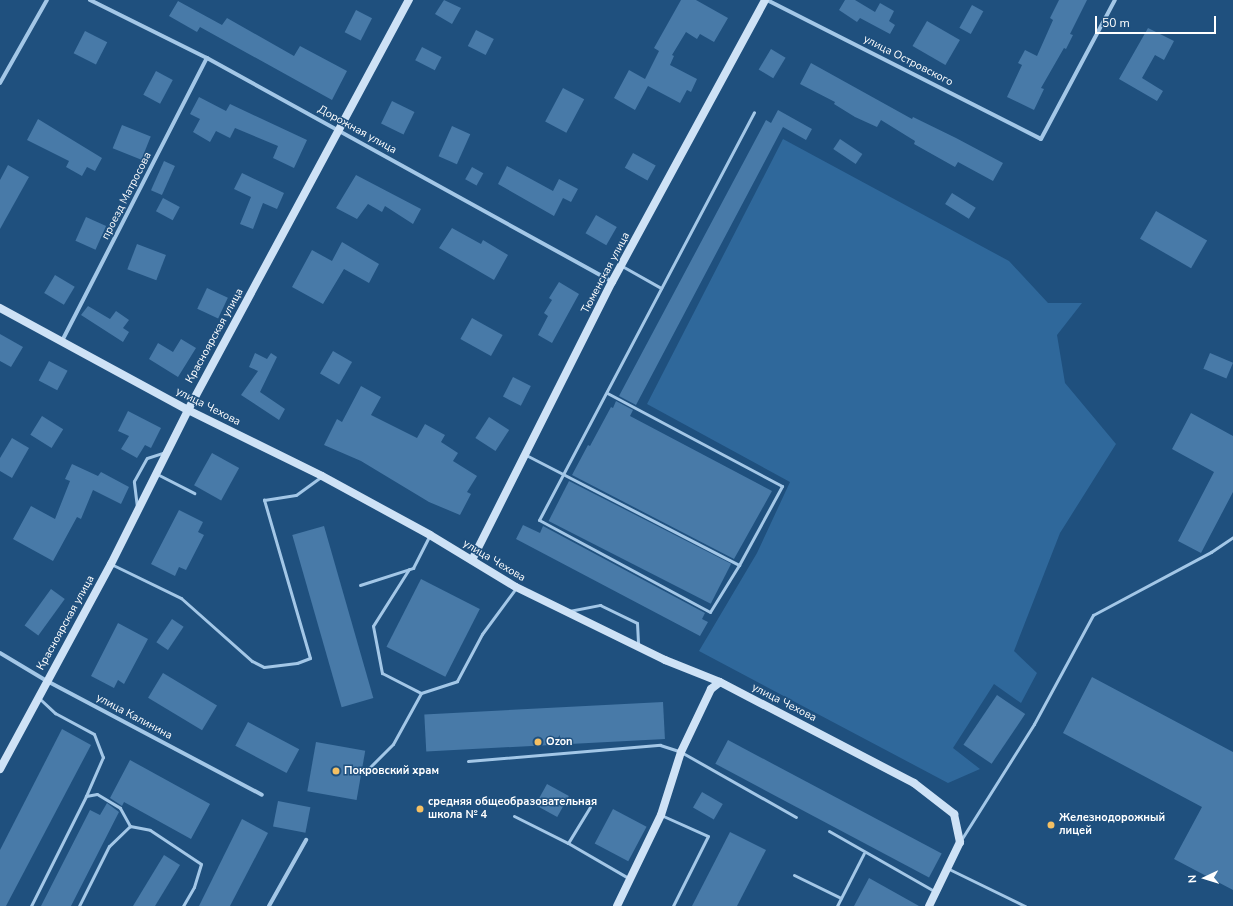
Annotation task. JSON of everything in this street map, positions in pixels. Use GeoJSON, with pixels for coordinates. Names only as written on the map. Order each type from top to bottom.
{"type":"FeatureCollection","features":[{"type":"Feature","properties":{"kind":"main road","name":"Красноярская улица"},"geometry":{"type":"LineString","coordinates":[[0,769],[111,564],[188,410],[340,131],[409,0]]}},
{"type":"Feature","properties":{"kind":"main road","name":"Тюменская улица"},"geometry":{"type":"LineString","coordinates":[[472,560],[612,282],[766,0]]}},
{"type":"Feature","properties":{"kind":"main road","name":"улица Чехова"},"geometry":{"type":"LineString","coordinates":[[0,308],[188,410],[322,476],[430,535],[516,587],[638,647],[720,682],[914,783],[954,814],[960,842]]}},
{"type":"Feature","properties":{"kind":"main road"},"geometry":{"type":"LineString","coordinates":[[617,906],[661,815],[680,752],[711,689],[720,682]]}},
{"type":"Feature","properties":{"kind":"main road"},"geometry":{"type":"LineString","coordinates":[[929,906],[960,842]]}},
{"type":"Feature","properties":{"kind":"street"},"geometry":{"type":"LineString","coordinates":[[0,83],[47,0]]}},
{"type":"Feature","properties":{"kind":"street","name":"Дорожная улица"},"geometry":{"type":"LineString","coordinates":[[90,0],[207,58],[612,282]]}},
{"type":"Feature","properties":{"kind":"street","name":"улица Островского"},"geometry":{"type":"LineString","coordinates":[[766,0],[1041,139],[1115,0]]}},
{"type":"Feature","properties":{"kind":"street","name":"проезд Матросова"},"geometry":{"type":"LineString","coordinates":[[62,341],[207,58]]}},
{"type":"Feature","properties":{"kind":"street","name":"улица Калинина"},"geometry":{"type":"LineString","coordinates":[[0,653],[47,681],[262,794]]}},
{"type":"Feature","properties":{"kind":"street"},"geometry":{"type":"LineString","coordinates":[[269,906],[306,840]]}},
{"type":"Feature","properties":{"kind":"lane"},"geometry":{"type":"LineString","coordinates":[[607,393],[782,486],[739,565],[710,612],[539,520],[754,112]]}},
{"type":"Feature","properties":{"kind":"lane"},"geometry":{"type":"LineString","coordinates":[[622,266],[661,288]]}},
{"type":"Feature","properties":{"kind":"lane"},"geometry":{"type":"LineString","coordinates":[[138,510],[134,481],[147,458],[167,451]]}},
{"type":"Feature","properties":{"kind":"lane"},"geometry":{"type":"LineString","coordinates":[[526,455],[562,476],[739,565]]}},
{"type":"Feature","properties":{"kind":"lane"},"geometry":{"type":"LineString","coordinates":[[156,474],[194,493]]}},
{"type":"Feature","properties":{"kind":"lane"},"geometry":{"type":"LineString","coordinates":[[111,564],[181,598],[252,661],[264,667],[298,663],[310,658],[264,500],[296,495],[322,476]]}},
{"type":"Feature","properties":{"kind":"lane"},"geometry":{"type":"LineString","coordinates":[[421,693],[382,672],[373,626],[410,569],[413,568],[430,535]]}},
{"type":"Feature","properties":{"kind":"lane"},"geometry":{"type":"LineString","coordinates":[[960,842],[1034,724],[1092,615],[1211,552],[1233,537]]}},
{"type":"Feature","properties":{"kind":"lane"},"geometry":{"type":"LineString","coordinates":[[360,585],[410,569]]}},
{"type":"Feature","properties":{"kind":"lane"},"geometry":{"type":"LineString","coordinates":[[368,769],[393,744],[421,693],[457,681],[482,634],[516,587]]}},
{"type":"Feature","properties":{"kind":"lane"},"geometry":{"type":"LineString","coordinates":[[567,612],[600,605],[637,623],[638,647]]}},
{"type":"Feature","properties":{"kind":"lane"},"geometry":{"type":"LineString","coordinates":[[31,906],[86,796],[103,757],[94,734],[55,713],[38,697]]}},
{"type":"Feature","properties":{"kind":"lane"},"geometry":{"type":"LineString","coordinates":[[468,761],[660,745],[680,752],[796,817]]}},
{"type":"Feature","properties":{"kind":"lane"},"geometry":{"type":"LineString","coordinates":[[86,796],[97,794],[120,808],[130,826],[150,830],[201,864],[194,887],[183,906]]}},
{"type":"Feature","properties":{"kind":"lane"},"geometry":{"type":"LineString","coordinates":[[568,843],[590,807]]}},
{"type":"Feature","properties":{"kind":"lane"},"geometry":{"type":"LineString","coordinates":[[661,815],[708,836],[673,906]]}},
{"type":"Feature","properties":{"kind":"lane"},"geometry":{"type":"LineString","coordinates":[[514,816],[568,843],[630,879]]}},
{"type":"Feature","properties":{"kind":"lane"},"geometry":{"type":"LineString","coordinates":[[79,906],[109,846],[130,826]]}},
{"type":"Feature","properties":{"kind":"lane"},"geometry":{"type":"LineString","coordinates":[[829,831],[864,853],[936,892]]}},
{"type":"Feature","properties":{"kind":"lane"},"geometry":{"type":"LineString","coordinates":[[837,906],[864,853]]}},
{"type":"Feature","properties":{"kind":"lane"},"geometry":{"type":"LineString","coordinates":[[948,868],[1025,906]]}},
{"type":"Feature","properties":{"kind":"lane"},"geometry":{"type":"LineString","coordinates":[[794,875],[841,898]]}},
{"type":"Feature","properties":{"kind":"shaded area"},"geometry":{"type":"Polygon","coordinates":[[[783,139],[1009,261],[1048,303],[1082,303],[1057,335],[1065,383],[1116,444],[1060,533],[1014,651],[1037,673],[1021,703],[994,684],[953,748],[980,769],[948,783],[699,651],[757,553],[790,482],[647,404],[783,139]]]}},
{"type":"Feature","properties":{"kind":"building"},"geometry":{"type":"Polygon","coordinates":[[[444,0],[461,8],[452,24],[435,14],[444,0]]]}},
{"type":"Feature","properties":{"kind":"building"},"geometry":{"type":"Polygon","coordinates":[[[681,0],[696,0],[728,18],[714,42],[700,34],[697,39],[686,32],[672,55],[674,56],[670,65],[697,79],[691,92],[687,90],[680,103],[648,86],[635,110],[614,98],[629,70],[645,79],[659,51],[654,48],[681,0]]]}},
{"type":"Feature","properties":{"kind":"building"},"geometry":{"type":"Polygon","coordinates":[[[845,0],[855,0],[875,12],[880,3],[894,11],[889,21],[895,25],[890,34],[860,18],[857,22],[839,10],[845,0]]]}},
{"type":"Feature","properties":{"kind":"building"},"geometry":{"type":"Polygon","coordinates":[[[1059,0],[1087,0],[1070,34],[1073,35],[1066,49],[1064,48],[1041,88],[1044,89],[1034,110],[1007,97],[1022,65],[1018,63],[1025,50],[1037,56],[1053,20],[1050,18],[1059,0]]]}},
{"type":"Feature","properties":{"kind":"building"},"geometry":{"type":"Polygon","coordinates":[[[178,1],[222,25],[227,18],[294,56],[300,46],[347,71],[332,100],[200,27],[197,32],[169,16],[178,1]]]}},
{"type":"Feature","properties":{"kind":"building"},"geometry":{"type":"Polygon","coordinates":[[[972,5],[983,11],[971,34],[959,28],[972,5]]]}},
{"type":"Feature","properties":{"kind":"building"},"geometry":{"type":"Polygon","coordinates":[[[356,10],[372,18],[361,40],[345,32],[356,10]]]}},
{"type":"Feature","properties":{"kind":"building"},"geometry":{"type":"Polygon","coordinates":[[[927,21],[960,40],[945,65],[912,46],[927,21]]]}},
{"type":"Feature","properties":{"kind":"building"},"geometry":{"type":"Polygon","coordinates":[[[1148,28],[1174,41],[1164,60],[1155,55],[1142,78],[1163,91],[1157,101],[1119,79],[1148,28]]]}},
{"type":"Feature","properties":{"kind":"building"},"geometry":{"type":"Polygon","coordinates":[[[476,30],[494,39],[486,55],[468,46],[476,30]]]}},
{"type":"Feature","properties":{"kind":"building"},"geometry":{"type":"Polygon","coordinates":[[[85,31],[107,42],[96,65],[74,53],[85,31]]]}},
{"type":"Feature","properties":{"kind":"building"},"geometry":{"type":"Polygon","coordinates":[[[422,47],[442,57],[435,70],[415,60],[422,47]]]}},
{"type":"Feature","properties":{"kind":"building"},"geometry":{"type":"Polygon","coordinates":[[[771,49],[786,58],[773,78],[759,70],[771,49]]]}},
{"type":"Feature","properties":{"kind":"building"},"geometry":{"type":"Polygon","coordinates":[[[811,63],[912,119],[913,117],[1003,163],[993,181],[958,162],[955,167],[914,144],[915,141],[881,120],[877,127],[855,117],[834,104],[835,102],[800,84],[811,63]]]}},
{"type":"Feature","properties":{"kind":"building"},"geometry":{"type":"Polygon","coordinates":[[[156,71],[173,80],[160,104],[143,95],[156,71]]]}},
{"type":"Feature","properties":{"kind":"building"},"geometry":{"type":"Polygon","coordinates":[[[563,88],[584,99],[566,133],[545,122],[563,88]]]}},
{"type":"Feature","properties":{"kind":"building"},"geometry":{"type":"Polygon","coordinates":[[[199,97],[226,111],[230,104],[307,140],[294,168],[273,158],[278,146],[235,128],[230,138],[216,131],[210,142],[193,132],[200,119],[190,114],[199,97]]]}},
{"type":"Feature","properties":{"kind":"building"},"geometry":{"type":"Polygon","coordinates":[[[392,101],[414,112],[404,134],[381,123],[392,101]]]}},
{"type":"Feature","properties":{"kind":"building"},"geometry":{"type":"Polygon","coordinates":[[[778,110],[812,129],[806,140],[783,127],[636,405],[619,396],[766,120],[771,123],[778,110]]]}},
{"type":"Feature","properties":{"kind":"building"},"geometry":{"type":"Polygon","coordinates":[[[38,119],[102,158],[95,171],[87,167],[82,176],[66,167],[69,161],[27,140],[38,119]]]}},
{"type":"Feature","properties":{"kind":"building"},"geometry":{"type":"Polygon","coordinates":[[[122,125],[151,137],[141,160],[113,148],[122,125]]]}},
{"type":"Feature","properties":{"kind":"building"},"geometry":{"type":"Polygon","coordinates":[[[452,126],[470,134],[457,164],[439,156],[452,126]]]}},
{"type":"Feature","properties":{"kind":"building"},"geometry":{"type":"Polygon","coordinates":[[[840,139],[862,154],[856,164],[833,149],[840,139]]]}},
{"type":"Feature","properties":{"kind":"building"},"geometry":{"type":"Polygon","coordinates":[[[633,153],[656,166],[647,180],[625,168],[633,153]]]}},
{"type":"Feature","properties":{"kind":"building"},"geometry":{"type":"Polygon","coordinates":[[[164,161],[175,166],[162,195],[151,190],[164,161]]]}},
{"type":"Feature","properties":{"kind":"building"},"geometry":{"type":"Polygon","coordinates":[[[8,165],[29,177],[0,229],[0,180],[8,165]]]}},
{"type":"Feature","properties":{"kind":"building"},"geometry":{"type":"Polygon","coordinates":[[[507,166],[553,191],[559,179],[578,189],[571,202],[563,198],[554,216],[498,184],[507,166]]]}},
{"type":"Feature","properties":{"kind":"building"},"geometry":{"type":"Polygon","coordinates":[[[472,167],[483,173],[477,186],[465,179],[472,167]]]}},
{"type":"Feature","properties":{"kind":"building"},"geometry":{"type":"Polygon","coordinates":[[[242,173],[284,193],[277,209],[263,203],[253,229],[240,224],[251,197],[234,189],[242,173]]]}},
{"type":"Feature","properties":{"kind":"building"},"geometry":{"type":"Polygon","coordinates":[[[356,175],[421,209],[413,224],[385,206],[382,212],[368,204],[357,219],[336,208],[356,175]]]}},
{"type":"Feature","properties":{"kind":"building"},"geometry":{"type":"Polygon","coordinates":[[[952,193],[976,208],[969,219],[945,204],[952,193]]]}},
{"type":"Feature","properties":{"kind":"building"},"geometry":{"type":"Polygon","coordinates":[[[163,198],[180,207],[173,220],[156,211],[163,198]]]}},
{"type":"Feature","properties":{"kind":"building"},"geometry":{"type":"Polygon","coordinates":[[[1156,211],[1207,240],[1191,268],[1140,239],[1156,211]]]}},
{"type":"Feature","properties":{"kind":"building"},"geometry":{"type":"Polygon","coordinates":[[[596,215],[617,227],[606,245],[586,233],[596,215]]]}},
{"type":"Feature","properties":{"kind":"building"},"geometry":{"type":"Polygon","coordinates":[[[86,217],[106,226],[96,250],[75,241],[86,217]]]}},
{"type":"Feature","properties":{"kind":"building"},"geometry":{"type":"Polygon","coordinates":[[[452,228],[481,244],[483,240],[508,255],[494,280],[439,248],[452,228]]]}},
{"type":"Feature","properties":{"kind":"building"},"geometry":{"type":"Polygon","coordinates":[[[342,242],[379,264],[369,283],[344,269],[323,304],[292,287],[312,250],[332,261],[342,242]]]}},
{"type":"Feature","properties":{"kind":"building"},"geometry":{"type":"Polygon","coordinates":[[[137,244],[166,255],[156,280],[127,269],[137,244]]]}},
{"type":"Feature","properties":{"kind":"building"},"geometry":{"type":"Polygon","coordinates":[[[55,275],[75,287],[64,305],[44,293],[55,275]]]}},
{"type":"Feature","properties":{"kind":"building"},"geometry":{"type":"Polygon","coordinates":[[[559,282],[579,294],[552,343],[538,335],[548,316],[544,313],[552,300],[549,298],[559,282]]]}},
{"type":"Feature","properties":{"kind":"building"},"geometry":{"type":"Polygon","coordinates":[[[207,288],[228,298],[218,319],[197,309],[207,288]]]}},
{"type":"Feature","properties":{"kind":"building"},"geometry":{"type":"Polygon","coordinates":[[[88,306],[110,319],[116,311],[129,320],[123,328],[129,332],[123,342],[81,315],[88,306]]]}},
{"type":"Feature","properties":{"kind":"building"},"geometry":{"type":"Polygon","coordinates":[[[472,318],[503,335],[491,356],[460,339],[472,318]]]}},
{"type":"Feature","properties":{"kind":"building"},"geometry":{"type":"Polygon","coordinates":[[[0,334],[23,347],[11,367],[0,361],[0,334]]]}},
{"type":"Feature","properties":{"kind":"building"},"geometry":{"type":"Polygon","coordinates":[[[181,339],[196,348],[178,377],[149,359],[158,343],[173,352],[181,339]]]}},
{"type":"Feature","properties":{"kind":"building"},"geometry":{"type":"Polygon","coordinates":[[[333,351],[352,362],[339,385],[320,374],[333,351]]]}},
{"type":"Feature","properties":{"kind":"building"},"geometry":{"type":"Polygon","coordinates":[[[255,353],[267,359],[271,353],[277,357],[260,392],[285,409],[279,420],[241,395],[258,371],[249,367],[255,353]]]}},
{"type":"Feature","properties":{"kind":"building"},"geometry":{"type":"Polygon","coordinates":[[[1210,353],[1233,363],[1226,378],[1203,369],[1210,353]]]}},
{"type":"Feature","properties":{"kind":"building"},"geometry":{"type":"Polygon","coordinates":[[[49,361],[68,371],[57,390],[39,380],[49,361]]]}},
{"type":"Feature","properties":{"kind":"building"},"geometry":{"type":"Polygon","coordinates":[[[513,377],[531,386],[521,406],[503,397],[513,377]]]}},
{"type":"Feature","properties":{"kind":"building"},"geometry":{"type":"Polygon","coordinates":[[[361,386],[381,397],[371,415],[417,438],[425,424],[445,435],[441,442],[458,453],[453,461],[477,476],[467,492],[471,494],[460,515],[429,502],[361,461],[324,445],[337,419],[342,422],[361,386]]]}},
{"type":"Feature","properties":{"kind":"building"},"geometry":{"type":"Polygon","coordinates":[[[616,401],[633,410],[630,416],[772,491],[734,559],[572,475],[588,445],[590,446],[611,407],[613,408],[616,401]]]}},
{"type":"Feature","properties":{"kind":"building"},"geometry":{"type":"Polygon","coordinates":[[[128,411],[161,428],[151,448],[145,445],[137,458],[121,449],[129,436],[118,431],[128,411]]]}},
{"type":"Feature","properties":{"kind":"building"},"geometry":{"type":"Polygon","coordinates":[[[1191,413],[1233,436],[1233,492],[1201,553],[1178,541],[1214,472],[1172,449],[1191,413]]]}},
{"type":"Feature","properties":{"kind":"building"},"geometry":{"type":"Polygon","coordinates":[[[42,416],[63,429],[52,448],[30,435],[42,416]]]}},
{"type":"Feature","properties":{"kind":"building"},"geometry":{"type":"Polygon","coordinates":[[[489,417],[509,430],[496,451],[475,438],[489,417]]]}},
{"type":"Feature","properties":{"kind":"building"},"geometry":{"type":"Polygon","coordinates":[[[12,438],[29,448],[12,478],[0,471],[0,458],[12,438]]]}},
{"type":"Feature","properties":{"kind":"building"},"geometry":{"type":"Polygon","coordinates":[[[212,453],[239,468],[221,500],[194,485],[212,453]]]}},
{"type":"Feature","properties":{"kind":"building"},"geometry":{"type":"Polygon","coordinates":[[[72,464],[98,476],[101,472],[129,487],[121,504],[93,490],[81,519],[77,517],[53,561],[13,539],[31,506],[55,519],[70,481],[65,479],[72,464]]]}},
{"type":"Feature","properties":{"kind":"building"},"geometry":{"type":"Polygon","coordinates":[[[569,481],[731,564],[711,604],[549,521],[569,481]]]}},
{"type":"Feature","properties":{"kind":"building"},"geometry":{"type":"Polygon","coordinates":[[[179,510],[203,522],[198,532],[204,535],[186,570],[179,567],[175,576],[151,564],[179,510]]]}},
{"type":"Feature","properties":{"kind":"building"},"geometry":{"type":"Polygon","coordinates":[[[523,525],[540,533],[543,526],[705,613],[702,619],[708,622],[700,636],[516,539],[523,525]]]}},
{"type":"Feature","properties":{"kind":"building"},"geometry":{"type":"Polygon","coordinates":[[[324,526],[373,698],[342,707],[292,535],[324,526]]]}},
{"type":"Feature","properties":{"kind":"building"},"geometry":{"type":"Polygon","coordinates":[[[421,579],[480,609],[445,677],[386,647],[421,579]]]}},
{"type":"Feature","properties":{"kind":"building"},"geometry":{"type":"Polygon","coordinates":[[[51,589],[65,599],[38,635],[25,625],[51,589]]]}},
{"type":"Feature","properties":{"kind":"building"},"geometry":{"type":"Polygon","coordinates":[[[172,619],[184,627],[168,650],[156,642],[172,619]]]}},
{"type":"Feature","properties":{"kind":"building"},"geometry":{"type":"Polygon","coordinates":[[[118,623],[148,639],[124,684],[118,680],[114,688],[91,676],[118,623]]]}},
{"type":"Feature","properties":{"kind":"building"},"geometry":{"type":"Polygon","coordinates":[[[163,673],[217,705],[202,730],[148,698],[163,673]]]}},
{"type":"Feature","properties":{"kind":"building"},"geometry":{"type":"Polygon","coordinates":[[[1092,677],[1233,752],[1233,890],[1174,859],[1202,807],[1063,733],[1092,677]]]}},
{"type":"Feature","properties":{"kind":"building"},"geometry":{"type":"Polygon","coordinates":[[[997,695],[1025,714],[992,764],[963,745],[997,695]]]}},
{"type":"Feature","properties":{"kind":"building"},"geometry":{"type":"Polygon","coordinates":[[[663,702],[665,739],[426,751],[424,715],[663,702]]]}},
{"type":"Feature","properties":{"kind":"building"},"geometry":{"type":"Polygon","coordinates":[[[248,722],[299,749],[287,773],[235,746],[248,722]]]}},
{"type":"Feature","properties":{"kind":"building"},"geometry":{"type":"Polygon","coordinates":[[[62,729],[91,745],[6,906],[0,906],[0,850],[62,729]]]}},
{"type":"Feature","properties":{"kind":"building"},"geometry":{"type":"Polygon","coordinates":[[[728,740],[942,854],[929,877],[715,764],[728,740]]]}},
{"type":"Feature","properties":{"kind":"building","name":"Покровский храм"},"geometry":{"type":"Polygon","coordinates":[[[316,742],[365,751],[357,800],[307,791],[316,742]]]}},
{"type":"Feature","properties":{"kind":"building"},"geometry":{"type":"Polygon","coordinates":[[[130,760],[210,804],[191,839],[124,802],[122,806],[110,798],[130,760]]]}},
{"type":"Feature","properties":{"kind":"building"},"geometry":{"type":"Polygon","coordinates":[[[547,784],[569,796],[557,817],[535,805],[547,784]]]}},
{"type":"Feature","properties":{"kind":"building"},"geometry":{"type":"Polygon","coordinates":[[[702,792],[723,804],[714,820],[693,808],[702,792]]]}},
{"type":"Feature","properties":{"kind":"building"},"geometry":{"type":"Polygon","coordinates":[[[278,801],[310,807],[305,833],[273,827],[278,801]]]}},
{"type":"Feature","properties":{"kind":"building"},"geometry":{"type":"Polygon","coordinates":[[[107,803],[119,812],[71,906],[41,906],[90,810],[100,815],[107,803]]]}},
{"type":"Feature","properties":{"kind":"building"},"geometry":{"type":"Polygon","coordinates":[[[613,809],[647,827],[628,861],[595,843],[613,809]]]}},
{"type":"Feature","properties":{"kind":"building"},"geometry":{"type":"Polygon","coordinates":[[[242,819],[268,833],[230,906],[199,906],[242,819]]]}},
{"type":"Feature","properties":{"kind":"building"},"geometry":{"type":"Polygon","coordinates":[[[730,832],[766,850],[737,906],[692,906],[730,832]]]}},
{"type":"Feature","properties":{"kind":"building"},"geometry":{"type":"Polygon","coordinates":[[[164,855],[180,865],[155,906],[133,906],[164,855]]]}},
{"type":"Feature","properties":{"kind":"building"},"geometry":{"type":"Polygon","coordinates":[[[869,878],[919,906],[854,906],[869,878]]]}},
{"type":"Feature","properties":{"kind":"place","name":"Ozon"},"geometry":{"type":"Point","coordinates":[538,742]}},
{"type":"Feature","properties":{"kind":"place","name":"Покровский храм"},"geometry":{"type":"Point","coordinates":[336,771]}},
{"type":"Feature","properties":{"kind":"place","name":"средняя общеобразовательная школа № 4"},"geometry":{"type":"Point","coordinates":[420,809]}},
{"type":"Feature","properties":{"kind":"place","name":"Железнодорожный лицей"},"geometry":{"type":"Point","coordinates":[1051,825]}}]}
